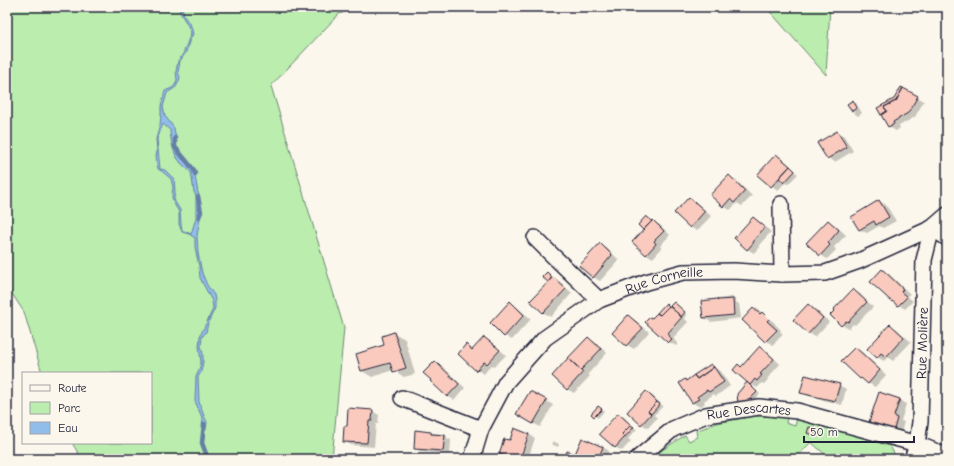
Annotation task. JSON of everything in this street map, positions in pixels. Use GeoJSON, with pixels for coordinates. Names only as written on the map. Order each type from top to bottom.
{"type":"FeatureCollection","features":[{"type":"Feature","properties":{"kind":"street"},"geometry":{"type":"LineString","coordinates":[[781,204],[782,274]]}},
{"type":"Feature","properties":{"kind":"street","name":"Rue Corneille"},"geometry":{"type":"LineString","coordinates":[[472,459],[481,430],[506,382],[545,338],[599,300],[646,282],[683,272],[734,271],[782,274],[825,273],[859,261],[932,228],[947,215]]}},
{"type":"Feature","properties":{"kind":"street"},"geometry":{"type":"LineString","coordinates":[[932,228],[947,238]]}},
{"type":"Feature","properties":{"kind":"street","name":"Rue Molière"},"geometry":{"type":"LineString","coordinates":[[912,459],[917,444],[920,422],[924,260],[932,228]]}},
{"type":"Feature","properties":{"kind":"street"},"geometry":{"type":"LineString","coordinates":[[535,238],[599,300]]}},
{"type":"Feature","properties":{"kind":"street"},"geometry":{"type":"LineString","coordinates":[[402,398],[481,430]]}},
{"type":"Feature","properties":{"kind":"street","name":"Rue Descartes"},"geometry":{"type":"LineString","coordinates":[[637,459],[673,429],[706,415],[759,407],[797,411],[917,444],[947,456]]}},
{"type":"Feature","properties":{"kind":"green space"},"geometry":{"type":"Polygon","coordinates":[[[7,7],[359,7],[339,14],[271,86],[344,328],[332,459],[82,459],[73,444],[152,444],[152,372],[42,372],[24,312],[7,286],[7,7]]]}},
{"type":"Feature","properties":{"kind":"green space"},"geometry":{"type":"Polygon","coordinates":[[[766,7],[830,7],[826,75],[766,7]]]}},
{"type":"Feature","properties":{"kind":"green space"},"geometry":{"type":"Polygon","coordinates":[[[754,416],[787,417],[786,423],[795,426],[797,418],[816,422],[890,446],[897,459],[830,459],[811,442],[795,459],[653,459],[661,451],[685,435],[689,441],[697,437],[696,431],[717,423],[754,416]]]}},
{"type":"Feature","properties":{"kind":"water"},"geometry":{"type":"Polygon","coordinates":[[[179,7],[182,7],[184,16],[191,26],[193,34],[186,52],[180,61],[178,72],[180,77],[179,81],[176,87],[167,93],[163,107],[165,116],[174,128],[176,139],[174,145],[176,151],[194,170],[200,197],[199,206],[201,212],[197,236],[198,253],[202,273],[207,285],[214,295],[215,300],[215,308],[208,323],[206,332],[202,337],[201,346],[203,362],[201,372],[198,377],[199,402],[207,422],[206,430],[202,428],[203,420],[195,401],[196,377],[201,362],[199,346],[200,336],[213,309],[212,301],[200,278],[195,238],[182,232],[179,224],[179,212],[173,202],[173,187],[171,179],[158,169],[156,156],[156,139],[160,125],[161,106],[165,91],[175,85],[177,80],[176,71],[178,61],[183,54],[191,33],[179,7]],[[163,124],[157,139],[160,169],[165,170],[174,179],[174,198],[180,210],[182,230],[191,234],[196,218],[196,196],[191,172],[182,164],[174,152],[170,130],[163,124]]]}},
{"type":"Feature","properties":{"kind":"building"},"geometry":{"type":"Polygon","coordinates":[[[901,87],[903,88],[896,101],[884,107],[887,111],[881,115],[877,108],[894,99],[901,87]]]}},
{"type":"Feature","properties":{"kind":"building"},"geometry":{"type":"Polygon","coordinates":[[[903,88],[918,96],[908,113],[893,122],[894,124],[888,127],[881,115],[887,111],[884,107],[896,101],[903,88]]]}},
{"type":"Feature","properties":{"kind":"building"},"geometry":{"type":"Polygon","coordinates":[[[853,100],[857,108],[852,111],[847,104],[853,100]]]}},
{"type":"Feature","properties":{"kind":"building"},"geometry":{"type":"Polygon","coordinates":[[[837,131],[847,147],[827,159],[817,143],[837,131]]]}},
{"type":"Feature","properties":{"kind":"building"},"geometry":{"type":"Polygon","coordinates":[[[776,154],[790,166],[771,187],[757,175],[776,154]]]}},
{"type":"Feature","properties":{"kind":"building"},"geometry":{"type":"Polygon","coordinates":[[[790,166],[795,171],[784,183],[779,178],[790,166]]]}},
{"type":"Feature","properties":{"kind":"building"},"geometry":{"type":"Polygon","coordinates":[[[729,175],[745,191],[734,203],[730,199],[723,207],[710,195],[729,175]]]}},
{"type":"Feature","properties":{"kind":"building"},"geometry":{"type":"Polygon","coordinates":[[[689,197],[705,211],[690,228],[674,213],[689,197]]]}},
{"type":"Feature","properties":{"kind":"building"},"geometry":{"type":"Polygon","coordinates":[[[879,200],[889,217],[876,225],[874,221],[859,230],[851,217],[879,200]]]}},
{"type":"Feature","properties":{"kind":"building"},"geometry":{"type":"Polygon","coordinates":[[[646,216],[652,221],[643,230],[638,225],[646,216]]]}},
{"type":"Feature","properties":{"kind":"building"},"geometry":{"type":"Polygon","coordinates":[[[753,217],[765,227],[747,250],[734,238],[753,217]]]}},
{"type":"Feature","properties":{"kind":"building"},"geometry":{"type":"Polygon","coordinates":[[[653,220],[664,231],[654,241],[656,244],[646,255],[632,242],[653,220]]]}},
{"type":"Feature","properties":{"kind":"building"},"geometry":{"type":"Polygon","coordinates":[[[828,220],[839,230],[828,243],[830,245],[820,256],[806,243],[828,220]]]}},
{"type":"Feature","properties":{"kind":"building"},"geometry":{"type":"Polygon","coordinates":[[[600,243],[612,255],[593,278],[579,266],[600,243]]]}},
{"type":"Feature","properties":{"kind":"building"},"geometry":{"type":"Polygon","coordinates":[[[882,269],[903,289],[901,292],[907,297],[898,306],[870,282],[882,269]]]}},
{"type":"Feature","properties":{"kind":"building"},"geometry":{"type":"Polygon","coordinates":[[[547,272],[552,277],[548,282],[542,277],[547,272]]]}},
{"type":"Feature","properties":{"kind":"building"},"geometry":{"type":"Polygon","coordinates":[[[553,277],[566,289],[543,313],[530,301],[553,277]]]}},
{"type":"Feature","properties":{"kind":"building"},"geometry":{"type":"Polygon","coordinates":[[[853,289],[867,302],[848,322],[846,321],[841,326],[830,315],[853,289]]]}},
{"type":"Feature","properties":{"kind":"building"},"geometry":{"type":"Polygon","coordinates":[[[733,299],[734,315],[703,318],[701,301],[733,299]]]}},
{"type":"Feature","properties":{"kind":"building"},"geometry":{"type":"Polygon","coordinates":[[[510,301],[524,315],[504,337],[490,323],[510,301]]]}},
{"type":"Feature","properties":{"kind":"building"},"geometry":{"type":"Polygon","coordinates":[[[674,302],[685,312],[681,317],[670,306],[674,302]]]}},
{"type":"Feature","properties":{"kind":"building"},"geometry":{"type":"Polygon","coordinates":[[[666,303],[669,306],[660,315],[657,313],[666,303]]]}},
{"type":"Feature","properties":{"kind":"building"},"geometry":{"type":"Polygon","coordinates":[[[808,304],[823,318],[808,334],[793,320],[808,304]]]}},
{"type":"Feature","properties":{"kind":"building"},"geometry":{"type":"Polygon","coordinates":[[[669,306],[682,317],[667,334],[672,339],[668,343],[645,322],[657,313],[660,315],[669,306]]]}},
{"type":"Feature","properties":{"kind":"building"},"geometry":{"type":"Polygon","coordinates":[[[753,308],[760,314],[762,312],[769,319],[767,321],[777,330],[765,342],[742,320],[753,308]]]}},
{"type":"Feature","properties":{"kind":"building"},"geometry":{"type":"Polygon","coordinates":[[[628,315],[643,328],[626,346],[612,333],[628,315]]]}},
{"type":"Feature","properties":{"kind":"building"},"geometry":{"type":"Polygon","coordinates":[[[890,324],[904,337],[886,357],[881,353],[877,358],[867,349],[890,324]]]}},
{"type":"Feature","properties":{"kind":"building"},"geometry":{"type":"Polygon","coordinates":[[[394,332],[406,368],[393,372],[390,363],[361,371],[356,354],[384,345],[382,336],[394,332]]]}},
{"type":"Feature","properties":{"kind":"building"},"geometry":{"type":"Polygon","coordinates":[[[484,337],[500,350],[487,364],[484,362],[476,371],[458,354],[466,344],[472,350],[484,337]]]}},
{"type":"Feature","properties":{"kind":"building"},"geometry":{"type":"Polygon","coordinates":[[[588,337],[601,349],[581,370],[568,358],[588,337]]]}},
{"type":"Feature","properties":{"kind":"building"},"geometry":{"type":"Polygon","coordinates":[[[760,346],[774,359],[760,374],[762,375],[757,381],[755,379],[750,385],[733,370],[738,364],[741,367],[760,346]]]}},
{"type":"Feature","properties":{"kind":"building"},"geometry":{"type":"Polygon","coordinates":[[[855,347],[880,370],[868,384],[861,378],[860,379],[841,361],[855,347]]]}},
{"type":"Feature","properties":{"kind":"building"},"geometry":{"type":"Polygon","coordinates":[[[568,358],[583,372],[567,390],[552,376],[568,358]]]}},
{"type":"Feature","properties":{"kind":"building"},"geometry":{"type":"Polygon","coordinates":[[[435,361],[459,384],[447,397],[423,373],[435,361]]]}},
{"type":"Feature","properties":{"kind":"building"},"geometry":{"type":"Polygon","coordinates":[[[711,364],[714,367],[697,379],[694,375],[711,364]]]}},
{"type":"Feature","properties":{"kind":"building"},"geometry":{"type":"Polygon","coordinates":[[[714,367],[724,382],[709,392],[707,390],[697,397],[699,399],[692,403],[679,383],[685,379],[686,381],[694,375],[697,379],[714,367]]]}},
{"type":"Feature","properties":{"kind":"building"},"geometry":{"type":"Polygon","coordinates":[[[805,375],[840,384],[835,401],[800,393],[805,375]]]}},
{"type":"Feature","properties":{"kind":"building"},"geometry":{"type":"Polygon","coordinates":[[[747,382],[757,392],[747,402],[738,403],[737,394],[747,382]]]}},
{"type":"Feature","properties":{"kind":"building"},"geometry":{"type":"Polygon","coordinates":[[[530,391],[547,400],[533,424],[516,414],[530,391]]]}},
{"type":"Feature","properties":{"kind":"building"},"geometry":{"type":"Polygon","coordinates":[[[646,391],[657,402],[648,411],[651,414],[641,425],[627,412],[646,391]]]}},
{"type":"Feature","properties":{"kind":"building"},"geometry":{"type":"Polygon","coordinates":[[[879,392],[900,399],[894,416],[897,418],[893,433],[868,425],[879,392]]]}},
{"type":"Feature","properties":{"kind":"building"},"geometry":{"type":"Polygon","coordinates":[[[657,402],[660,404],[651,414],[648,411],[657,402]]]}},
{"type":"Feature","properties":{"kind":"building"},"geometry":{"type":"Polygon","coordinates":[[[598,406],[602,409],[594,417],[591,414],[598,406]]]}},
{"type":"Feature","properties":{"kind":"building"},"geometry":{"type":"Polygon","coordinates":[[[348,408],[373,410],[372,421],[369,421],[367,443],[343,442],[344,426],[347,426],[348,408]]]}},
{"type":"Feature","properties":{"kind":"building"},"geometry":{"type":"Polygon","coordinates":[[[618,413],[631,425],[622,434],[625,437],[615,448],[599,434],[618,413]]]}},
{"type":"Feature","properties":{"kind":"building"},"geometry":{"type":"Polygon","coordinates":[[[631,425],[634,427],[625,437],[622,434],[631,425]]]}},
{"type":"Feature","properties":{"kind":"building"},"geometry":{"type":"Polygon","coordinates":[[[809,427],[816,429],[814,435],[807,433],[809,427]]]}},
{"type":"Feature","properties":{"kind":"building"},"geometry":{"type":"Polygon","coordinates":[[[514,428],[529,434],[520,459],[499,454],[504,439],[510,440],[514,428]]]}},
{"type":"Feature","properties":{"kind":"building"},"geometry":{"type":"Polygon","coordinates":[[[415,430],[431,432],[431,434],[445,435],[443,451],[414,449],[415,430]]]}},
{"type":"Feature","properties":{"kind":"building"},"geometry":{"type":"Polygon","coordinates":[[[582,438],[603,447],[598,459],[591,457],[590,459],[564,459],[567,451],[575,454],[582,438]]]}},
{"type":"Feature","properties":{"kind":"waterway"},"geometry":{"type":"LineString","coordinates":[[175,138],[175,147],[194,170],[195,174]]}},
{"type":"Feature","properties":{"kind":"waterway"},"geometry":{"type":"LineString","coordinates":[[198,197],[201,212],[199,217]]}},
{"type":"Feature","properties":{"kind":"waterway"},"geometry":{"type":"LineString","coordinates":[[204,424],[202,443],[208,459]]}}]}
